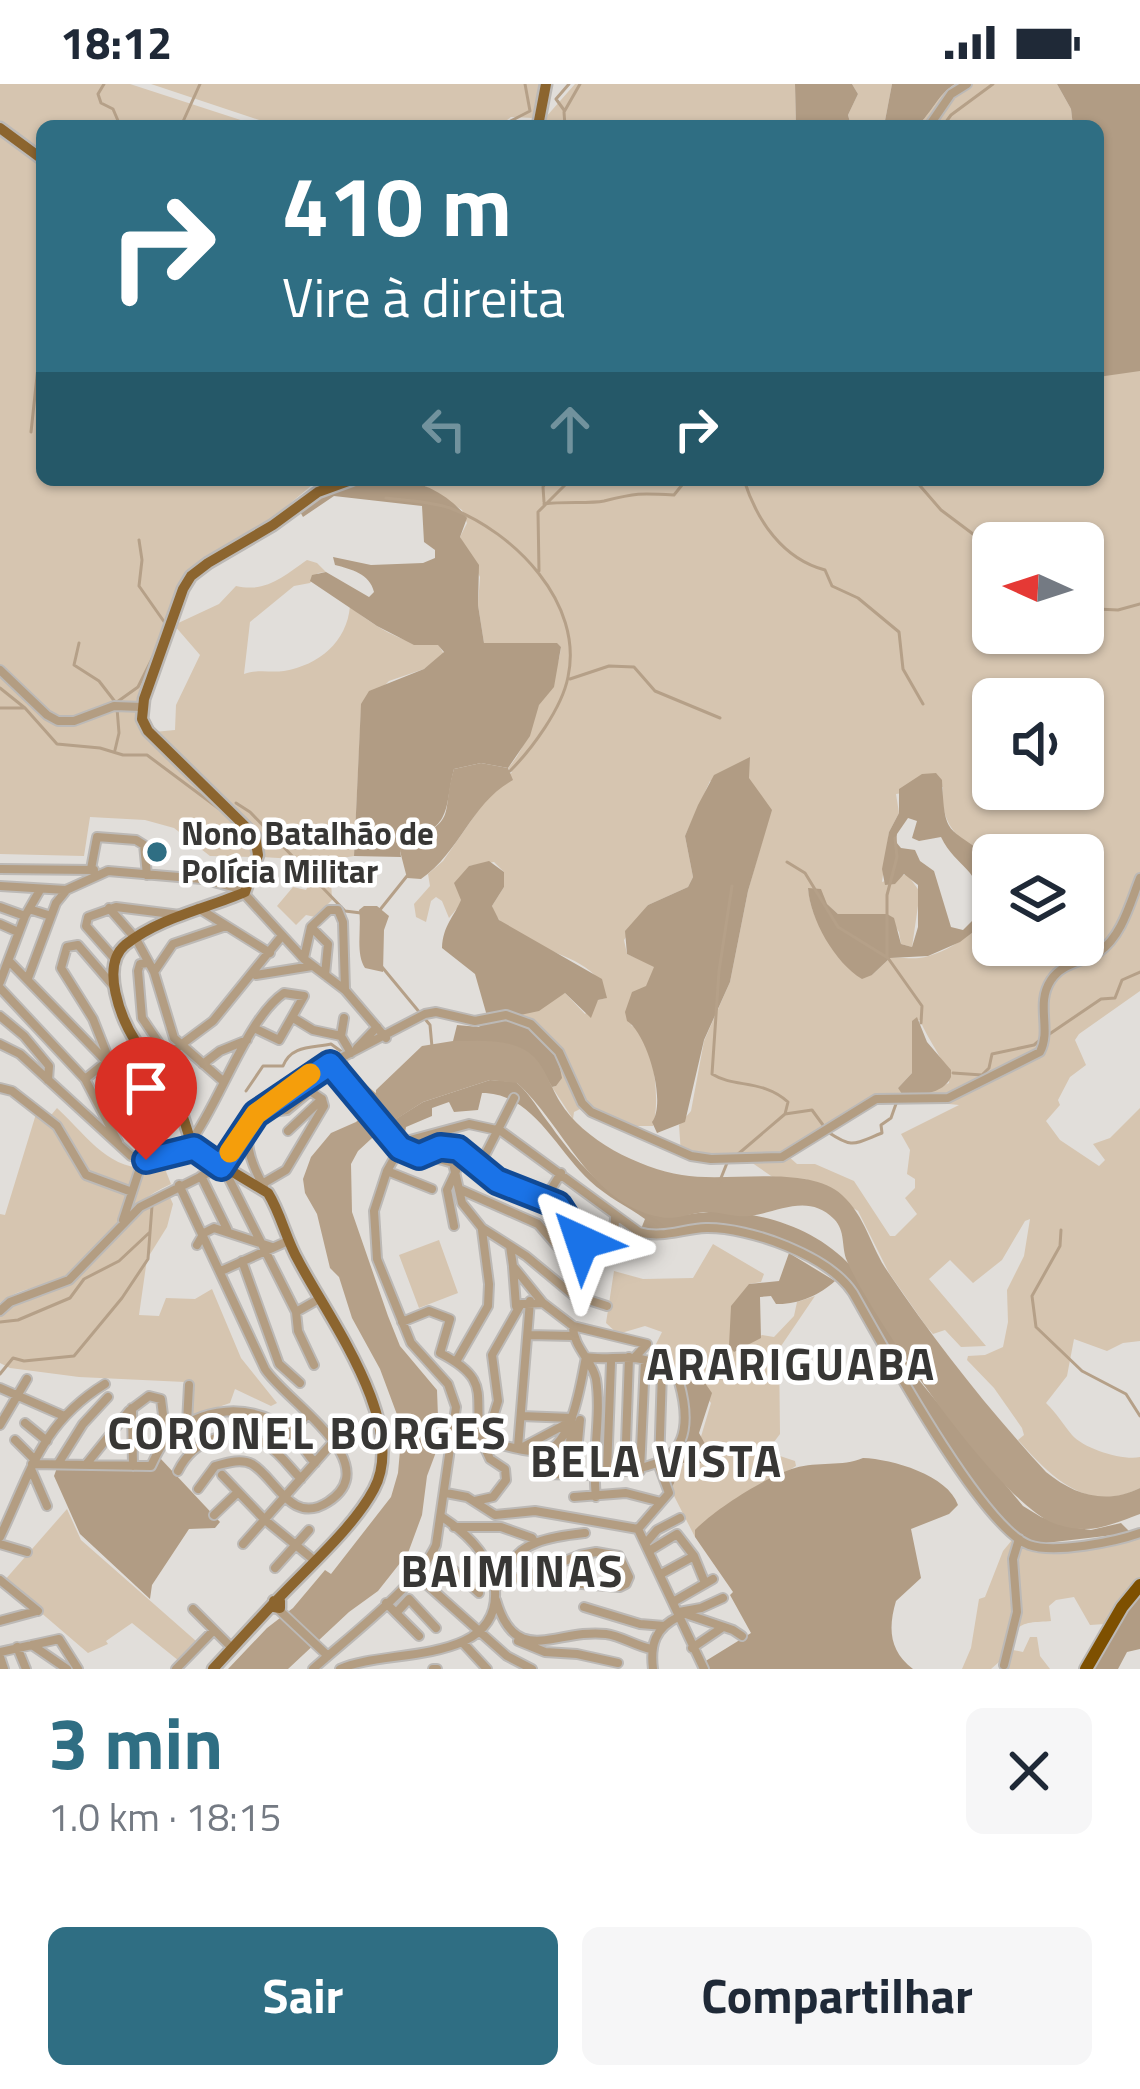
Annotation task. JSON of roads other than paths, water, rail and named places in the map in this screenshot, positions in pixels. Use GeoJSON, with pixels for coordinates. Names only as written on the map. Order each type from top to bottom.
{"type":"FeatureCollection","features":[{"type":"Feature","properties":{"kind":"highway"},"geometry":{"type":"LineString","coordinates":[[1086,1669],[1122,1607],[1140,1586]]}},
{"type":"Feature","properties":{"kind":"main road"},"geometry":{"type":"LineString","coordinates":[[539,120],[546,84]]}},
{"type":"Feature","properties":{"kind":"main road"},"geometry":{"type":"LineString","coordinates":[[0,128],[36,155]]}},
{"type":"Feature","properties":{"kind":"main road"},"geometry":{"type":"LineString","coordinates":[[213,1669],[230,1646],[278,1605],[375,1488],[381,1433],[360,1367],[288,1241],[265,1189],[222,1168],[192,1145],[178,1100],[133,1038],[116,989],[116,959],[136,939],[179,914],[245,892],[258,855],[256,836],[148,731],[142,719],[142,706],[180,597],[191,576],[317,492],[334,486]]}},
{"type":"Feature","properties":{"kind":"street"},"geometry":{"type":"LineString","coordinates":[[933,120],[951,94],[967,84]]}},
{"type":"Feature","properties":{"kind":"street"},"geometry":{"type":"LineString","coordinates":[[0,670],[46,716],[58,721],[82,719],[114,706],[142,706]]}},
{"type":"Feature","properties":{"kind":"street"},"geometry":{"type":"LineString","coordinates":[[96,871],[97,838],[136,840],[144,845],[147,875]]}},
{"type":"Feature","properties":{"kind":"street"},"geometry":{"type":"LineString","coordinates":[[0,869],[202,879],[245,892],[281,937],[345,990],[386,1037]]}},
{"type":"Feature","properties":{"kind":"street"},"geometry":{"type":"LineString","coordinates":[[29,974],[66,890],[96,871]]}},
{"type":"Feature","properties":{"kind":"street"},"geometry":{"type":"LineString","coordinates":[[0,1311],[10,1302],[70,1280],[140,1207],[222,1168],[247,1126],[260,1114],[330,1064],[424,1015],[464,1021],[506,1015],[538,1028],[559,1052],[586,1108],[692,1156],[782,1157],[875,1099],[948,1098],[1040,1052],[1045,1043],[1042,999],[1049,982],[1060,970],[1098,952],[1113,937],[1140,878]]}},
{"type":"Feature","properties":{"kind":"street"},"geometry":{"type":"LineString","coordinates":[[0,886],[66,890]]}},
{"type":"Feature","properties":{"kind":"street"},"geometry":{"type":"LineString","coordinates":[[40,890],[0,985],[86,1079],[120,1145]]}},
{"type":"Feature","properties":{"kind":"street"},"geometry":{"type":"LineString","coordinates":[[0,907],[51,916]]}},
{"type":"Feature","properties":{"kind":"street"},"geometry":{"type":"LineString","coordinates":[[197,907],[269,953]]}},
{"type":"Feature","properties":{"kind":"street"},"geometry":{"type":"LineString","coordinates":[[110,908],[136,939],[154,973],[169,1029],[181,1046],[224,1082]]}},
{"type":"Feature","properties":{"kind":"street"},"geometry":{"type":"LineString","coordinates":[[116,959],[85,923],[88,917],[110,908],[179,914]]}},
{"type":"Feature","properties":{"kind":"street"},"geometry":{"type":"LineString","coordinates":[[304,958],[310,927],[329,910],[338,910],[343,922],[345,990]]}},
{"type":"Feature","properties":{"kind":"street"},"geometry":{"type":"LineString","coordinates":[[0,924],[19,932]]}},
{"type":"Feature","properties":{"kind":"street"},"geometry":{"type":"LineString","coordinates":[[154,973],[173,944],[226,926]]}},
{"type":"Feature","properties":{"kind":"street"},"geometry":{"type":"LineString","coordinates":[[310,927],[328,946],[325,975]]}},
{"type":"Feature","properties":{"kind":"street"},"geometry":{"type":"LineString","coordinates":[[148,962],[140,964],[138,971],[142,1018],[170,1053],[213,1021],[281,937]]}},
{"type":"Feature","properties":{"kind":"street"},"geometry":{"type":"LineString","coordinates":[[0,940],[143,1101],[162,1156]]}},
{"type":"Feature","properties":{"kind":"street"},"geometry":{"type":"LineString","coordinates":[[86,1079],[108,1057],[93,1019],[62,968],[63,952],[77,945],[116,989]]}},
{"type":"Feature","properties":{"kind":"street"},"geometry":{"type":"LineString","coordinates":[[252,976],[314,966]]}},
{"type":"Feature","properties":{"kind":"street"},"geometry":{"type":"LineString","coordinates":[[118,1232],[140,1168],[192,1145],[256,1029],[284,993],[305,998],[279,1040],[256,1029]]}},
{"type":"Feature","properties":{"kind":"street"},"geometry":{"type":"LineString","coordinates":[[0,1016],[49,1066],[48,1080]]}},
{"type":"Feature","properties":{"kind":"street"},"geometry":{"type":"LineString","coordinates":[[344,1018],[341,1036],[349,1054]]}},
{"type":"Feature","properties":{"kind":"street"},"geometry":{"type":"LineString","coordinates":[[295,1019],[313,1030],[341,1036]]}},
{"type":"Feature","properties":{"kind":"street"},"geometry":{"type":"LineString","coordinates":[[349,1054],[376,1027]]}},
{"type":"Feature","properties":{"kind":"street"},"geometry":{"type":"LineString","coordinates":[[203,1065],[249,1039]]}},
{"type":"Feature","properties":{"kind":"street"},"geometry":{"type":"LineString","coordinates":[[0,1043],[20,1054],[134,1158],[162,1156]]}},
{"type":"Feature","properties":{"kind":"street"},"geometry":{"type":"LineString","coordinates":[[330,1064],[400,1148],[451,1162],[462,1203],[482,1228],[561,1288],[607,1306]]}},
{"type":"Feature","properties":{"kind":"street"},"geometry":{"type":"LineString","coordinates":[[0,1088],[12,1091],[57,1126],[86,1174],[132,1192]]}},
{"type":"Feature","properties":{"kind":"street"},"geometry":{"type":"LineString","coordinates":[[247,1126],[249,1156],[265,1189],[286,1170],[324,1106],[310,1091],[291,1108],[260,1114]]}},
{"type":"Feature","properties":{"kind":"street"},"geometry":{"type":"LineString","coordinates":[[480,1165],[514,1098]]}},
{"type":"Feature","properties":{"kind":"street"},"geometry":{"type":"LineString","coordinates":[[288,1131],[322,1099]]}},
{"type":"Feature","properties":{"kind":"street"},"geometry":{"type":"LineString","coordinates":[[313,1669],[415,1574],[434,1552],[448,1521],[445,1497],[455,1419],[453,1394],[410,1343],[373,1237],[376,1199],[400,1148],[416,1137],[461,1125],[500,1131],[645,1235],[706,1228],[753,1236],[836,1274],[853,1293],[951,1459],[1019,1539],[1037,1547],[1106,1543],[1140,1533]]}},
{"type":"Feature","properties":{"kind":"street"},"geometry":{"type":"LineString","coordinates":[[419,1156],[451,1147],[497,1181],[564,1210],[589,1250],[608,1258],[613,1255],[615,1216]]}},
{"type":"Feature","properties":{"kind":"street"},"geometry":{"type":"LineString","coordinates":[[222,1168],[267,1247],[314,1365]]}},
{"type":"Feature","properties":{"kind":"street"},"geometry":{"type":"LineString","coordinates":[[454,1226],[448,1190],[456,1170]]}},
{"type":"Feature","properties":{"kind":"street"},"geometry":{"type":"LineString","coordinates":[[387,1172],[432,1189]]}},
{"type":"Feature","properties":{"kind":"street"},"geometry":{"type":"LineString","coordinates":[[545,1199],[561,1173]]}},
{"type":"Feature","properties":{"kind":"street"},"geometry":{"type":"LineString","coordinates":[[201,1176],[227,1230]]}},
{"type":"Feature","properties":{"kind":"street"},"geometry":{"type":"LineString","coordinates":[[179,1185],[265,1369],[345,1457],[345,1483],[326,1504],[314,1508],[302,1508],[284,1498],[255,1466],[242,1461],[214,1466],[198,1489]]}},
{"type":"Feature","properties":{"kind":"street"},"geometry":{"type":"LineString","coordinates":[[459,1189],[538,1224],[577,1269]]}},
{"type":"Feature","properties":{"kind":"street"},"geometry":{"type":"LineString","coordinates":[[197,1245],[214,1228],[267,1247]]}},
{"type":"Feature","properties":{"kind":"street"},"geometry":{"type":"LineString","coordinates":[[457,1360],[488,1306],[482,1228]]}},
{"type":"Feature","properties":{"kind":"street"},"geometry":{"type":"LineString","coordinates":[[221,1271],[288,1241]]}},
{"type":"Feature","properties":{"kind":"street"},"geometry":{"type":"LineString","coordinates":[[486,1444],[498,1402],[492,1355],[516,1307],[510,1245]]}},
{"type":"Feature","properties":{"kind":"street"},"geometry":{"type":"LineString","coordinates":[[242,1261],[279,1364],[300,1383]]}},
{"type":"Feature","properties":{"kind":"street"},"geometry":{"type":"LineString","coordinates":[[513,1266],[573,1331],[596,1381],[596,1497]]}},
{"type":"Feature","properties":{"kind":"street"},"geometry":{"type":"LineString","coordinates":[[296,1312],[319,1299]]}},
{"type":"Feature","properties":{"kind":"street"},"geometry":{"type":"LineString","coordinates":[[516,1307],[530,1301],[543,1303]]}},
{"type":"Feature","properties":{"kind":"street"},"geometry":{"type":"LineString","coordinates":[[520,1447],[530,1301]]}},
{"type":"Feature","properties":{"kind":"street"},"geometry":{"type":"LineString","coordinates":[[402,1322],[429,1311],[449,1318],[440,1353],[457,1360],[478,1389],[490,1459],[505,1469],[506,1480],[494,1497],[475,1502]]}},
{"type":"Feature","properties":{"kind":"street"},"geometry":{"type":"LineString","coordinates":[[528,1335],[573,1331],[647,1347],[636,1358],[625,1471]]}},
{"type":"Feature","properties":{"kind":"street"},"geometry":{"type":"LineString","coordinates":[[586,1358],[611,1362],[636,1358],[656,1363],[662,1370],[659,1466],[669,1491],[638,1529]]}},
{"type":"Feature","properties":{"kind":"street"},"geometry":{"type":"LineString","coordinates":[[571,1474],[573,1420],[586,1358]]}},
{"type":"Feature","properties":{"kind":"street"},"geometry":{"type":"LineString","coordinates":[[636,1358],[640,1471]]}},
{"type":"Feature","properties":{"kind":"street"},"geometry":{"type":"LineString","coordinates":[[608,1471],[611,1362]]}},
{"type":"Feature","properties":{"kind":"street"},"geometry":{"type":"LineString","coordinates":[[0,1425],[27,1378]]}},
{"type":"Feature","properties":{"kind":"street"},"geometry":{"type":"LineString","coordinates":[[573,1420],[558,1442],[543,1452],[538,1474],[640,1471],[659,1466],[676,1446],[686,1423],[680,1382]]}},
{"type":"Feature","properties":{"kind":"street"},"geometry":{"type":"LineString","coordinates":[[27,1552],[0,1540],[32,1463],[75,1402],[105,1384]]}},
{"type":"Feature","properties":{"kind":"street"},"geometry":{"type":"LineString","coordinates":[[187,1424],[189,1384]]}},
{"type":"Feature","properties":{"kind":"street"},"geometry":{"type":"LineString","coordinates":[[1,1389],[64,1416]]}},
{"type":"Feature","properties":{"kind":"street"},"geometry":{"type":"LineString","coordinates":[[58,1464],[87,1418],[108,1396]]}},
{"type":"Feature","properties":{"kind":"street"},"geometry":{"type":"LineString","coordinates":[[87,1464],[131,1408],[149,1396],[161,1400],[166,1439]]}},
{"type":"Feature","properties":{"kind":"street"},"geometry":{"type":"LineString","coordinates":[[131,1408],[134,1466]]}},
{"type":"Feature","properties":{"kind":"street"},"geometry":{"type":"LineString","coordinates":[[32,1463],[151,1466],[166,1439],[187,1424],[220,1411],[240,1410],[290,1432],[315,1462]]}},
{"type":"Feature","properties":{"kind":"street"},"geometry":{"type":"LineString","coordinates":[[274,1450],[308,1414]]}},
{"type":"Feature","properties":{"kind":"street"},"geometry":{"type":"LineString","coordinates":[[521,1416],[573,1420]]}},
{"type":"Feature","properties":{"kind":"street"},"geometry":{"type":"LineString","coordinates":[[520,1447],[573,1420]]}},
{"type":"Feature","properties":{"kind":"street"},"geometry":{"type":"LineString","coordinates":[[25,1424],[47,1441]]}},
{"type":"Feature","properties":{"kind":"street"},"geometry":{"type":"LineString","coordinates":[[178,1471],[197,1446],[232,1434],[262,1442],[301,1479]]}},
{"type":"Feature","properties":{"kind":"street"},"geometry":{"type":"LineString","coordinates":[[15,1440],[32,1463],[46,1506]]}},
{"type":"Feature","properties":{"kind":"street"},"geometry":{"type":"LineString","coordinates":[[243,1544],[334,1441]]}},
{"type":"Feature","properties":{"kind":"street"},"geometry":{"type":"LineString","coordinates":[[486,1444],[543,1452]]}},
{"type":"Feature","properties":{"kind":"street"},"geometry":{"type":"LineString","coordinates":[[222,1475],[265,1520],[314,1560]]}},
{"type":"Feature","properties":{"kind":"street"},"geometry":{"type":"LineString","coordinates":[[214,1515],[238,1492]]}},
{"type":"Feature","properties":{"kind":"street"},"geometry":{"type":"LineString","coordinates":[[574,1497],[626,1493],[661,1502]]}},
{"type":"Feature","properties":{"kind":"street"},"geometry":{"type":"LineString","coordinates":[[445,1497],[475,1502],[495,1515],[535,1511],[638,1529]]}},
{"type":"Feature","properties":{"kind":"street"},"geometry":{"type":"LineString","coordinates":[[647,1547],[657,1530],[680,1517]]}},
{"type":"Feature","properties":{"kind":"street"},"geometry":{"type":"LineString","coordinates":[[448,1521],[501,1528],[535,1543]]}},
{"type":"Feature","properties":{"kind":"street"},"geometry":{"type":"LineString","coordinates":[[448,1521],[488,1561],[508,1632],[529,1648],[618,1664]]}},
{"type":"Feature","properties":{"kind":"street"},"geometry":{"type":"LineString","coordinates":[[638,1529],[704,1669]]}},
{"type":"Feature","properties":{"kind":"street"},"geometry":{"type":"LineString","coordinates":[[275,1568],[309,1531]]}},
{"type":"Feature","properties":{"kind":"street"},"geometry":{"type":"LineString","coordinates":[[519,1579],[596,1552],[619,1556],[629,1577],[620,1587],[519,1579],[509,1575],[509,1564],[535,1543],[585,1533]]}},
{"type":"Feature","properties":{"kind":"street"},"geometry":{"type":"LineString","coordinates":[[647,1547],[677,1534],[709,1581],[664,1626],[651,1649],[652,1669]]}},
{"type":"Feature","properties":{"kind":"street"},"geometry":{"type":"LineString","coordinates":[[1002,1668],[1017,1612],[1013,1559],[1019,1539]]}},
{"type":"Feature","properties":{"kind":"street"},"geometry":{"type":"LineString","coordinates":[[434,1552],[479,1593]]}},
{"type":"Feature","properties":{"kind":"street"},"geometry":{"type":"LineString","coordinates":[[662,1574],[694,1556]]}},
{"type":"Feature","properties":{"kind":"street"},"geometry":{"type":"LineString","coordinates":[[415,1574],[507,1656],[532,1669]]}},
{"type":"Feature","properties":{"kind":"street"},"geometry":{"type":"LineString","coordinates":[[0,1580],[38,1610],[0,1621]]}},
{"type":"Feature","properties":{"kind":"street"},"geometry":{"type":"LineString","coordinates":[[340,1669],[463,1643],[480,1629],[495,1598]]}},
{"type":"Feature","properties":{"kind":"street"},"geometry":{"type":"LineString","coordinates":[[676,1610],[701,1609],[723,1598]]}},
{"type":"Feature","properties":{"kind":"street"},"geometry":{"type":"LineString","coordinates":[[397,1612],[409,1599],[436,1628]]}},
{"type":"Feature","properties":{"kind":"street"},"geometry":{"type":"LineString","coordinates":[[386,1603],[415,1632],[424,1616]]}},
{"type":"Feature","properties":{"kind":"street"},"geometry":{"type":"LineString","coordinates":[[278,1605],[328,1656]]}},
{"type":"Feature","properties":{"kind":"street"},"geometry":{"type":"LineString","coordinates":[[584,1607],[664,1626]]}},
{"type":"Feature","properties":{"kind":"street"},"geometry":{"type":"LineString","coordinates":[[193,1609],[230,1646]]}},
{"type":"Feature","properties":{"kind":"street"},"geometry":{"type":"LineString","coordinates":[[676,1610],[742,1636]]}},
{"type":"Feature","properties":{"kind":"street"},"geometry":{"type":"LineString","coordinates":[[692,1648],[723,1627]]}},
{"type":"Feature","properties":{"kind":"street"},"geometry":{"type":"LineString","coordinates":[[176,1669],[214,1630]]}},
{"type":"Feature","properties":{"kind":"street"},"geometry":{"type":"LineString","coordinates":[[508,1632],[537,1643],[612,1635],[651,1649]]}},
{"type":"Feature","properties":{"kind":"street"},"geometry":{"type":"LineString","coordinates":[[4,1669],[0,1654],[60,1639],[78,1669]]}},
{"type":"Feature","properties":{"kind":"street"},"geometry":{"type":"LineString","coordinates":[[463,1643],[487,1669]]}},
{"type":"Feature","properties":{"kind":"street"},"geometry":{"type":"LineString","coordinates":[[30,1644],[68,1669]]}},
{"type":"Feature","properties":{"kind":"street"},"geometry":{"type":"LineString","coordinates":[[17,1647],[26,1669]]}},
{"type":"Feature","properties":{"kind":"waterway"},"geometry":{"type":"LineString","coordinates":[[104,84],[98,94],[101,103],[113,109],[118,120]]}},
{"type":"Feature","properties":{"kind":"waterway"},"geometry":{"type":"LineString","coordinates":[[184,120],[200,84]]}},
{"type":"Feature","properties":{"kind":"waterway"},"geometry":{"type":"LineString","coordinates":[[513,120],[530,111],[525,84]]}},
{"type":"Feature","properties":{"kind":"waterway"},"geometry":{"type":"LineString","coordinates":[[564,110],[556,99],[569,84]]}},
{"type":"Feature","properties":{"kind":"waterway"},"geometry":{"type":"LineString","coordinates":[[565,120],[564,112],[580,84]]}},
{"type":"Feature","properties":{"kind":"waterway"},"geometry":{"type":"LineString","coordinates":[[947,120],[993,84]]}},
{"type":"Feature","properties":{"kind":"waterway"},"geometry":{"type":"LineString","coordinates":[[31,432],[36,386]]}},
{"type":"Feature","properties":{"kind":"waterway"},"geometry":{"type":"LineString","coordinates":[[544,486],[544,502]]}},
{"type":"Feature","properties":{"kind":"waterway"},"geometry":{"type":"LineString","coordinates":[[539,571],[538,512],[564,486]]}},
{"type":"Feature","properties":{"kind":"waterway"},"geometry":{"type":"LineString","coordinates":[[544,504],[674,495],[681,486]]}},
{"type":"Feature","properties":{"kind":"waterway"},"geometry":{"type":"LineString","coordinates":[[746,486],[764,524],[784,548],[825,570],[832,586],[858,598],[899,632],[903,669],[923,704]]}},
{"type":"Feature","properties":{"kind":"waterway"},"geometry":{"type":"LineString","coordinates":[[920,486],[941,510],[972,533]]}},
{"type":"Feature","properties":{"kind":"waterway"},"geometry":{"type":"LineString","coordinates":[[386,498],[442,506],[474,519],[520,553],[555,597],[570,649],[568,677],[545,727],[510,771]]}},
{"type":"Feature","properties":{"kind":"waterway"},"geometry":{"type":"LineString","coordinates":[[139,540],[139,586],[165,623]]}},
{"type":"Feature","properties":{"kind":"waterway"},"geometry":{"type":"LineString","coordinates":[[1104,609],[1140,604]]}},
{"type":"Feature","properties":{"kind":"waterway"},"geometry":{"type":"LineString","coordinates":[[79,643],[74,665],[99,681],[116,703]]}},
{"type":"Feature","properties":{"kind":"waterway"},"geometry":{"type":"LineString","coordinates":[[117,702],[138,687],[157,649]]}},
{"type":"Feature","properties":{"kind":"waterway"},"geometry":{"type":"LineString","coordinates":[[570,679],[609,666],[634,667],[655,691],[720,718]]}},
{"type":"Feature","properties":{"kind":"waterway"},"geometry":{"type":"LineString","coordinates":[[0,688],[57,744],[147,755],[218,808]]}},
{"type":"Feature","properties":{"kind":"waterway"},"geometry":{"type":"LineString","coordinates":[[0,708],[23,708]]}},
{"type":"Feature","properties":{"kind":"waterway"},"geometry":{"type":"LineString","coordinates":[[115,750],[117,708]]}},
{"type":"Feature","properties":{"kind":"waterway"},"geometry":{"type":"LineString","coordinates":[[236,803],[345,911],[361,913]]}},
{"type":"Feature","properties":{"kind":"waterway"},"geometry":{"type":"LineString","coordinates":[[887,956],[887,895],[897,857],[895,838]]}},
{"type":"Feature","properties":{"kind":"waterway"},"geometry":{"type":"LineString","coordinates":[[787,862],[805,873],[838,927],[888,958],[922,1006],[921,1023]]}},
{"type":"Feature","properties":{"kind":"waterway"},"geometry":{"type":"LineString","coordinates":[[379,911],[407,876]]}},
{"type":"Feature","properties":{"kind":"waterway"},"geometry":{"type":"LineString","coordinates":[[732,886],[719,971],[712,1074],[778,1095],[788,1102],[785,1114]]}},
{"type":"Feature","properties":{"kind":"waterway"},"geometry":{"type":"LineString","coordinates":[[382,967],[430,1025],[432,1047]]}},
{"type":"Feature","properties":{"kind":"waterway"},"geometry":{"type":"LineString","coordinates":[[1048,1035],[1101,999],[1115,998],[1122,980],[1140,972]]}},
{"type":"Feature","properties":{"kind":"waterway"},"geometry":{"type":"LineString","coordinates":[[953,1073],[982,1075],[992,1054],[1040,1040]]}},
{"type":"Feature","properties":{"kind":"waterway"},"geometry":{"type":"LineString","coordinates":[[246,1091],[263,1066],[283,1066],[297,1051],[331,1044],[342,1052]]}},
{"type":"Feature","properties":{"kind":"waterway"},"geometry":{"type":"LineString","coordinates":[[346,1061],[352,1074],[379,1098]]}},
{"type":"Feature","properties":{"kind":"waterway"},"geometry":{"type":"LineString","coordinates":[[828,1132],[854,1143],[882,1133],[881,1125],[891,1118],[897,1101]]}},
{"type":"Feature","properties":{"kind":"waterway"},"geometry":{"type":"LineString","coordinates":[[737,1155],[785,1114],[812,1110],[823,1125]]}},
{"type":"Feature","properties":{"kind":"waterway"},"geometry":{"type":"LineString","coordinates":[[719,1183],[727,1163]]}},
{"type":"Feature","properties":{"kind":"waterway"},"geometry":{"type":"LineString","coordinates":[[0,1374],[13,1358],[74,1356],[148,1259],[152,1206]]}},
{"type":"Feature","properties":{"kind":"waterway"},"geometry":{"type":"LineString","coordinates":[[1061,1230],[1060,1246],[1032,1296],[1036,1327],[1082,1371],[1126,1394],[1140,1416]]}},
{"type":"Feature","properties":{"kind":"waterway"},"geometry":{"type":"LineString","coordinates":[[0,1322],[18,1320],[70,1298],[84,1279],[119,1261],[150,1232]]}},
{"type":"Feature","properties":{"kind":"place","name":"Nono Batalhão de Polícia Militar"},"geometry":{"type":"Point","coordinates":[157,852]}},
{"type":"Feature","properties":{"kind":"district","name":"ARARIGUABA"},"geometry":{"type":"Point","coordinates":[792,1364]}},
{"type":"Feature","properties":{"kind":"district","name":"CORONEL BORGES"},"geometry":{"type":"Point","coordinates":[308,1433]}},
{"type":"Feature","properties":{"kind":"district","name":"BELA VISTA"},"geometry":{"type":"Point","coordinates":[657,1461]}},
{"type":"Feature","properties":{"kind":"district","name":"BAIMINAS"},"geometry":{"type":"Point","coordinates":[513,1571]}}]}
